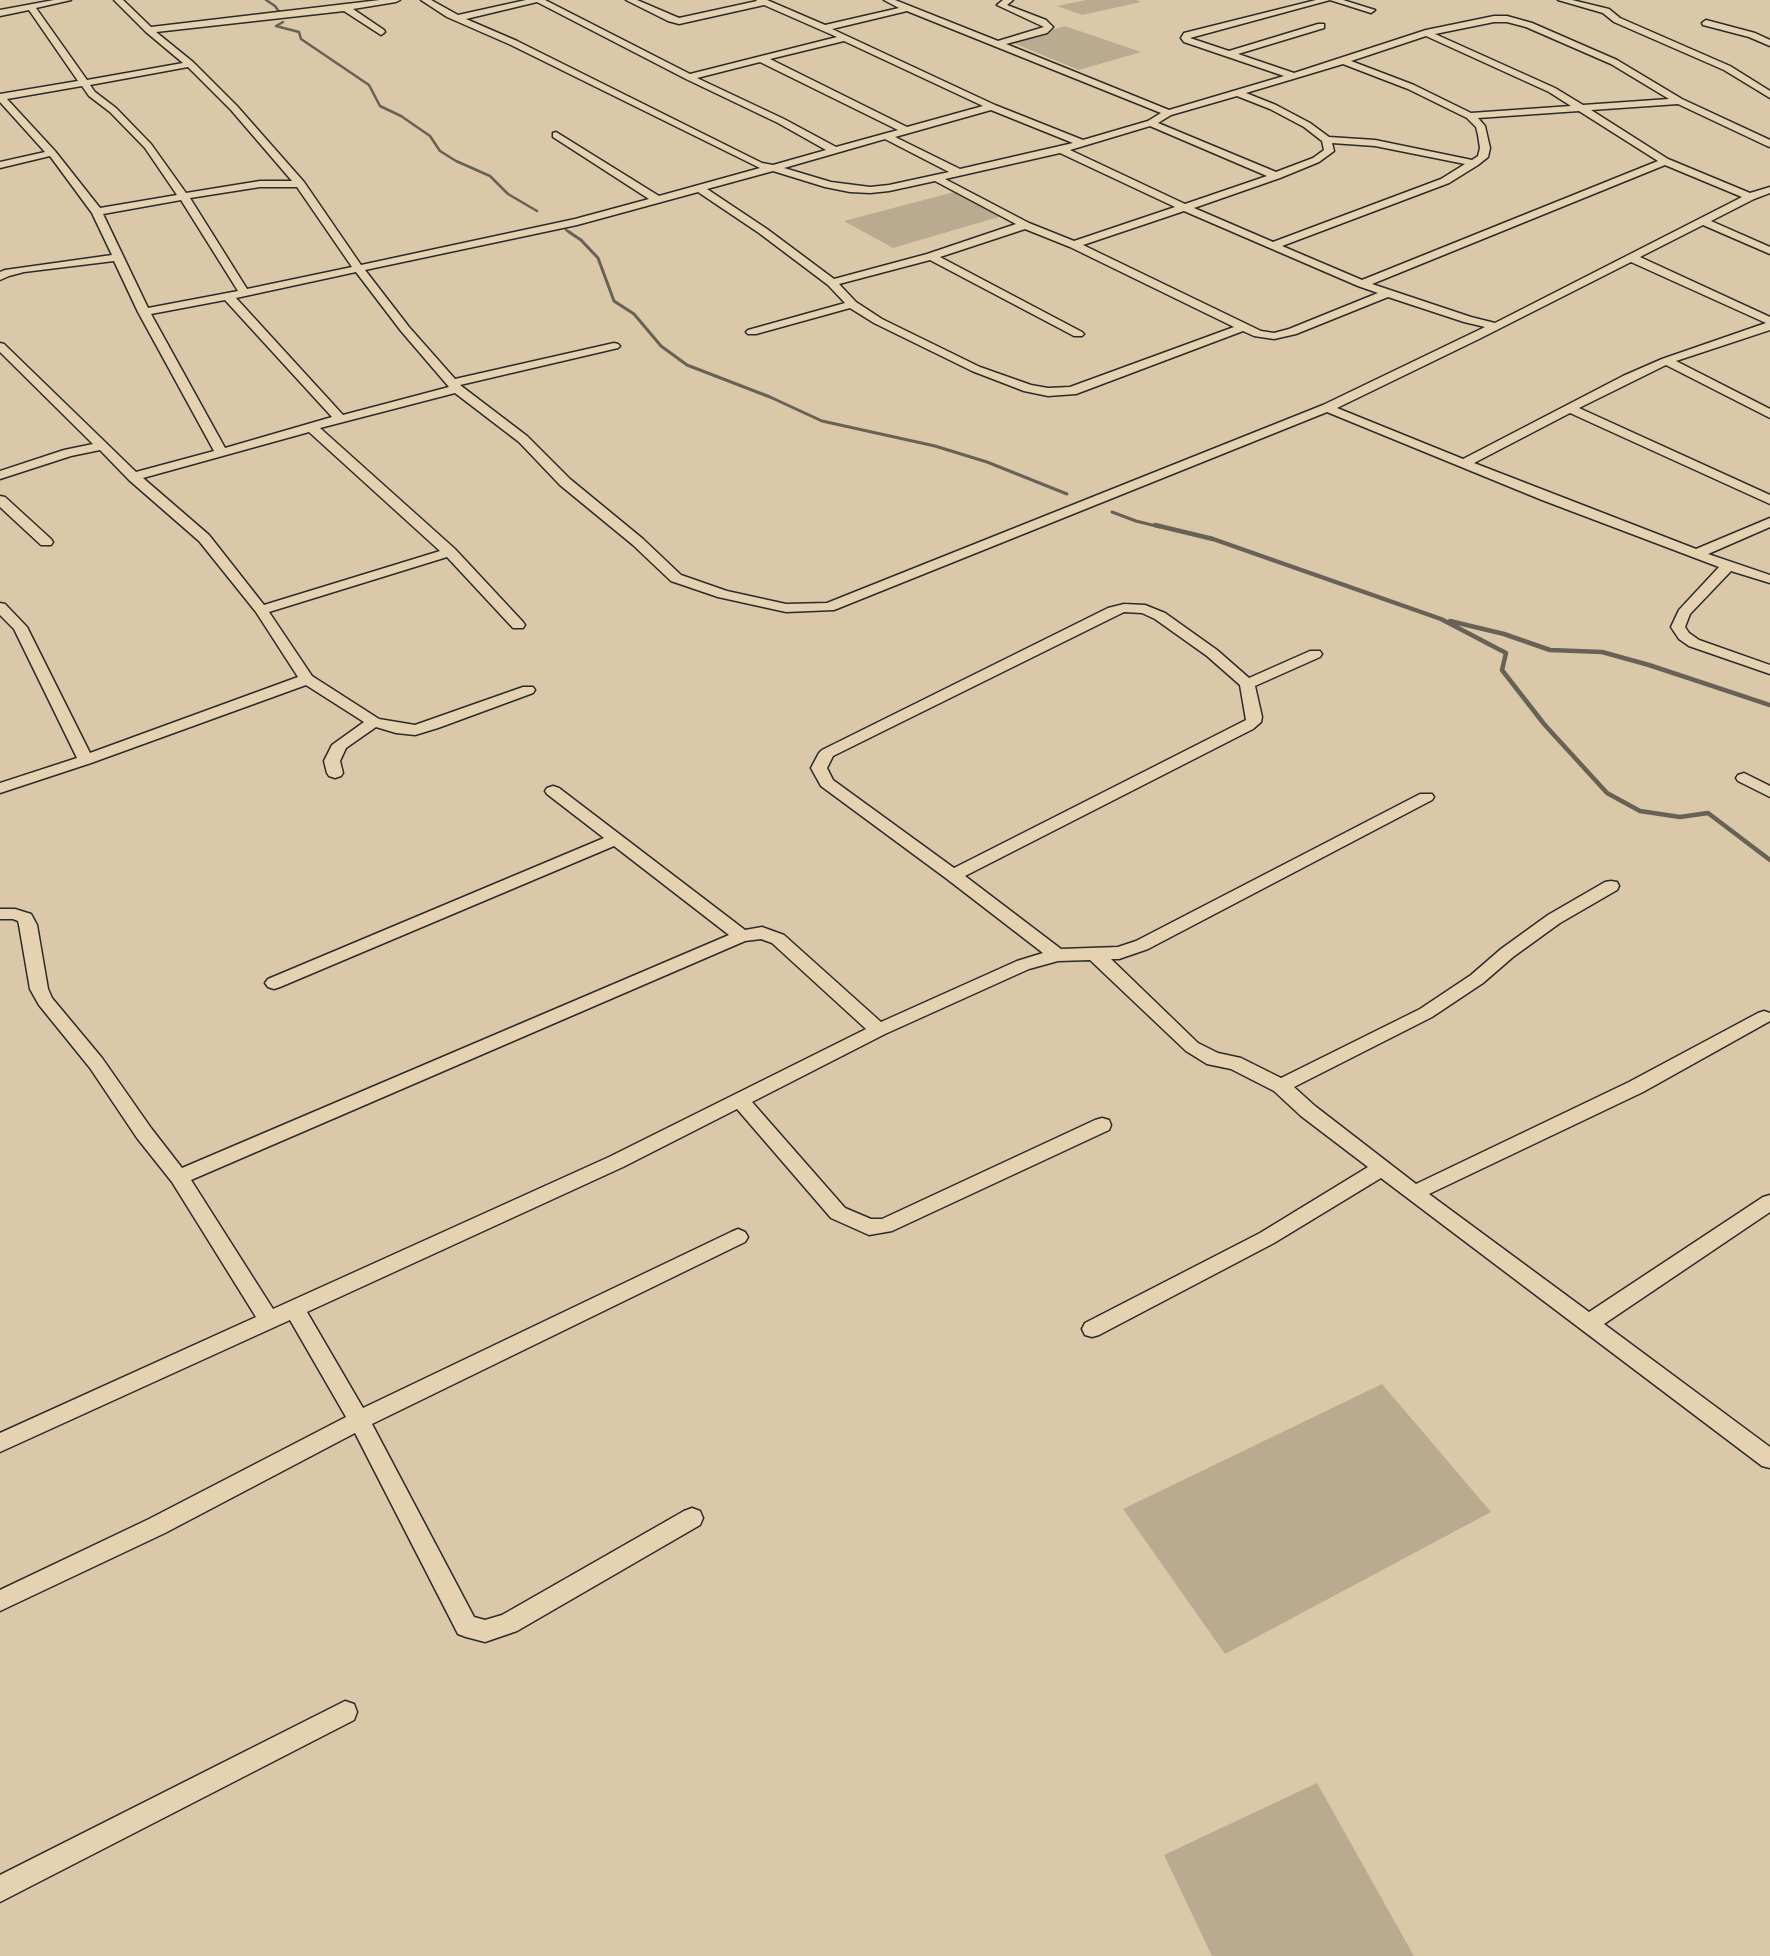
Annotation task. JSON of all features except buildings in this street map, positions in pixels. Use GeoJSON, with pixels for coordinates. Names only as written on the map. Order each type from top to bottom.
{"type":"FeatureCollection","features":[{"type":"Feature","properties":{"kind":"street"},"geometry":{"type":"LineString","coordinates":[[0,13],[52,1],[67,0]]}},
{"type":"Feature","properties":{"kind":"street"},"geometry":{"type":"LineString","coordinates":[[118,0],[149,30],[190,64],[234,108],[300,184],[358,268],[405,329],[455,386],[523,439],[565,482],[638,542],[676,578],[723,594],[786,608],[829,607],[1327,408],[1632,258],[1750,197],[1770,190]]}},
{"type":"Feature","properties":{"kind":"street"},"geometry":{"type":"LineString","coordinates":[[149,30],[346,8],[364,3],[396,0]]}},
{"type":"Feature","properties":{"kind":"street"},"geometry":{"type":"LineString","coordinates":[[425,0],[750,161],[764,167],[775,168],[829,185],[863,190],[889,188],[1084,144],[1151,124],[1168,113],[1294,76],[1426,33],[1506,18],[1518,21],[1614,62],[1679,101],[1770,144]]}},
{"type":"Feature","properties":{"kind":"street"},"geometry":{"type":"LineString","coordinates":[[458,18],[538,0],[781,121],[835,151]]}},
{"type":"Feature","properties":{"kind":"street"},"geometry":{"type":"LineString","coordinates":[[630,0],[679,21],[762,1],[992,107],[1084,144]]}},
{"type":"Feature","properties":{"kind":"street"},"geometry":{"type":"LineString","coordinates":[[888,0],[1168,113]]}},
{"type":"Feature","properties":{"kind":"street"},"geometry":{"type":"LineString","coordinates":[[998,44],[1049,27],[1043,22],[1001,5],[1009,0]]}},
{"type":"Feature","properties":{"kind":"street"},"geometry":{"type":"LineString","coordinates":[[1294,76],[1184,38],[1187,35],[1326,0]]}},
{"type":"Feature","properties":{"kind":"street"},"geometry":{"type":"LineString","coordinates":[[1562,0],[1606,11],[1617,20],[1727,68],[1757,89],[1770,95]]}},
{"type":"Feature","properties":{"kind":"street"},"geometry":{"type":"LineString","coordinates":[[1339,1],[1371,10]]}},
{"type":"Feature","properties":{"kind":"street"},"geometry":{"type":"LineString","coordinates":[[31,6],[92,94],[114,110],[148,146],[183,196],[244,292]]}},
{"type":"Feature","properties":{"kind":"street"},"geometry":{"type":"LineString","coordinates":[[346,8],[381,32]]}},
{"type":"Feature","properties":{"kind":"street"},"geometry":{"type":"LineString","coordinates":[[824,28],[908,8]]}},
{"type":"Feature","properties":{"kind":"street"},"geometry":{"type":"LineString","coordinates":[[1706,23],[1752,35],[1770,44]]}},
{"type":"Feature","properties":{"kind":"street"},"geometry":{"type":"LineString","coordinates":[[1230,54],[1321,26]]}},
{"type":"Feature","properties":{"kind":"street"},"geometry":{"type":"LineString","coordinates":[[1426,33],[1545,87],[1665,161],[1750,197]]}},
{"type":"Feature","properties":{"kind":"street"},"geometry":{"type":"LineString","coordinates":[[689,76],[844,38]]}},
{"type":"Feature","properties":{"kind":"street"},"geometry":{"type":"LineString","coordinates":[[762,59],[907,132]]}},
{"type":"Feature","properties":{"kind":"street"},"geometry":{"type":"LineString","coordinates":[[1274,245],[1445,181],[1483,157],[1484,148],[1480,126],[1470,116],[1411,87],[1342,61]]}},
{"type":"Feature","properties":{"kind":"street"},"geometry":{"type":"LineString","coordinates":[[0,98],[190,64]]}},
{"type":"Feature","properties":{"kind":"street"},"geometry":{"type":"LineString","coordinates":[[1757,89],[1770,86]]}},
{"type":"Feature","properties":{"kind":"street"},"geometry":{"type":"LineString","coordinates":[[1074,245],[1276,176],[1325,155],[1329,151],[1326,140],[1319,133],[1293,116],[1236,92]]}},
{"type":"Feature","properties":{"kind":"street"},"geometry":{"type":"LineString","coordinates":[[0,98],[52,153],[97,212],[144,312],[221,452]]}},
{"type":"Feature","properties":{"kind":"street"},"geometry":{"type":"LineString","coordinates":[[1470,116],[1679,101]]}},
{"type":"Feature","properties":{"kind":"street"},"geometry":{"type":"LineString","coordinates":[[144,312],[577,222],[992,107]]}},
{"type":"Feature","properties":{"kind":"street"},"geometry":{"type":"LineString","coordinates":[[1151,124],[1276,176]]}},
{"type":"Feature","properties":{"kind":"street"},"geometry":{"type":"LineString","coordinates":[[556,135],[658,200]]}},
{"type":"Feature","properties":{"kind":"street"},"geometry":{"type":"LineString","coordinates":[[888,136],[959,173]]}},
{"type":"Feature","properties":{"kind":"street"},"geometry":{"type":"LineString","coordinates":[[1326,140],[1375,144],[1475,163]]}},
{"type":"Feature","properties":{"kind":"street"},"geometry":{"type":"LineString","coordinates":[[1061,150],[1186,208],[1362,284],[1468,320],[1495,326]]}},
{"type":"Feature","properties":{"kind":"street"},"geometry":{"type":"LineString","coordinates":[[0,164],[52,153]]}},
{"type":"Feature","properties":{"kind":"street"},"geometry":{"type":"LineString","coordinates":[[1362,284],[1665,161]]}},
{"type":"Feature","properties":{"kind":"street"},"geometry":{"type":"LineString","coordinates":[[937,178],[1025,225],[1074,245],[1258,334],[1274,336],[1292,332],[1387,293]]}},
{"type":"Feature","properties":{"kind":"street"},"geometry":{"type":"LineString","coordinates":[[97,212],[260,184],[300,184]]}},
{"type":"Feature","properties":{"kind":"street"},"geometry":{"type":"LineString","coordinates":[[699,188],[763,231],[832,283],[852,304],[878,321],[976,368],[1028,388],[1048,392],[1072,391],[1243,327]]}},
{"type":"Feature","properties":{"kind":"street"},"geometry":{"type":"LineString","coordinates":[[1702,221],[1770,251]]}},
{"type":"Feature","properties":{"kind":"street"},"geometry":{"type":"LineString","coordinates":[[832,283],[931,256],[1025,225]]}},
{"type":"Feature","properties":{"kind":"street"},"geometry":{"type":"LineString","coordinates":[[931,256],[1078,334]]}},
{"type":"Feature","properties":{"kind":"street"},"geometry":{"type":"LineString","coordinates":[[0,262],[3,275],[118,257]]}},
{"type":"Feature","properties":{"kind":"street"},"geometry":{"type":"LineString","coordinates":[[1632,258],[1770,321]]}},
{"type":"Feature","properties":{"kind":"street"},"geometry":{"type":"LineString","coordinates":[[228,296],[340,419]]}},
{"type":"Feature","properties":{"kind":"street"},"geometry":{"type":"LineString","coordinates":[[752,332],[852,304]]}},
{"type":"Feature","properties":{"kind":"street"},"geometry":{"type":"LineString","coordinates":[[1464,463],[1627,379],[1666,361],[1770,326]]}},
{"type":"Feature","properties":{"kind":"street"},"geometry":{"type":"LineString","coordinates":[[0,346],[134,477],[204,538],[261,610],[307,679],[374,722],[396,728],[415,730],[440,723],[528,690]]}},
{"type":"Feature","properties":{"kind":"street"},"geometry":{"type":"LineString","coordinates":[[134,477],[455,386],[614,346]]}},
{"type":"Feature","properties":{"kind":"street"},"geometry":{"type":"LineString","coordinates":[[1666,361],[1770,414]]}},
{"type":"Feature","properties":{"kind":"street"},"geometry":{"type":"LineString","coordinates":[[1327,408],[1547,497],[1728,566],[1770,579]]}},
{"type":"Feature","properties":{"kind":"street"},"geometry":{"type":"LineString","coordinates":[[1571,409],[1682,458],[1770,500]]}},
{"type":"Feature","properties":{"kind":"street"},"geometry":{"type":"LineString","coordinates":[[311,427],[450,552],[518,625]]}},
{"type":"Feature","properties":{"kind":"street"},"geometry":{"type":"LineString","coordinates":[[0,475],[68,453],[102,446]]}},
{"type":"Feature","properties":{"kind":"street"},"geometry":{"type":"LineString","coordinates":[[0,500],[46,542]]}},
{"type":"Feature","properties":{"kind":"street"},"geometry":{"type":"LineString","coordinates":[[1698,553],[1770,522]]}},
{"type":"Feature","properties":{"kind":"street"},"geometry":{"type":"LineString","coordinates":[[261,610],[450,552]]}},
{"type":"Feature","properties":{"kind":"street"},"geometry":{"type":"LineString","coordinates":[[1728,566],[1684,613],[1678,627],[1684,636],[1694,643],[1770,670]]}},
{"type":"Feature","properties":{"kind":"street"},"geometry":{"type":"LineString","coordinates":[[0,607],[20,627],[86,760]]}},
{"type":"Feature","properties":{"kind":"street"},"geometry":{"type":"LineString","coordinates":[[953,875],[1253,722],[1254,717],[1247,684],[1212,653],[1160,616],[1145,609],[1124,608],[1113,611],[827,753],[819,768],[827,783],[953,875],[1056,955]]}},
{"type":"Feature","properties":{"kind":"street"},"geometry":{"type":"LineString","coordinates":[[1247,684],[1315,654]]}},
{"type":"Feature","properties":{"kind":"street"},"geometry":{"type":"LineString","coordinates":[[0,788],[86,760],[307,679]]}},
{"type":"Feature","properties":{"kind":"street"},"geometry":{"type":"LineString","coordinates":[[335,773],[332,761],[340,745],[374,722]]}},
{"type":"Feature","properties":{"kind":"street"},"geometry":{"type":"LineString","coordinates":[[1744,778],[1770,792]]}},
{"type":"Feature","properties":{"kind":"street"},"geometry":{"type":"LineString","coordinates":[[553,791],[614,840],[742,936]]}},
{"type":"Feature","properties":{"kind":"street"},"geometry":{"type":"LineString","coordinates":[[0,1443],[616,1162],[879,1030],[1023,965],[1056,955],[1119,953],[1142,945],[1426,797]]}},
{"type":"Feature","properties":{"kind":"street"},"geometry":{"type":"LineString","coordinates":[[274,983],[614,840]]}},
{"type":"Feature","properties":{"kind":"street"},"geometry":{"type":"LineString","coordinates":[[1281,1086],[1426,1013],[1477,979],[1508,952],[1554,919],[1611,886]]}},
{"type":"Feature","properties":{"kind":"street"},"geometry":{"type":"LineString","coordinates":[[0,914],[16,914],[25,918],[28,925],[39,989],[45,1001],[96,1063],[144,1133],[179,1177],[269,1320]]}},
{"type":"Feature","properties":{"kind":"street"},"geometry":{"type":"LineString","coordinates":[[179,1177],[742,936],[762,933],[778,939],[879,1030]]}},
{"type":"Feature","properties":{"kind":"street"},"geometry":{"type":"LineString","coordinates":[[1096,955],[1192,1047],[1213,1059],[1235,1063],[1281,1086],[1308,1111],[1414,1193],[1770,1459]]}},
{"type":"Feature","properties":{"kind":"street"},"geometry":{"type":"LineString","coordinates":[[1414,1193],[1636,1086],[1764,1017]]}},
{"type":"Feature","properties":{"kind":"street"},"geometry":{"type":"LineString","coordinates":[[740,1100],[838,1213],[869,1227],[885,1226],[1102,1125]]}},
{"type":"Feature","properties":{"kind":"street"},"geometry":{"type":"LineString","coordinates":[[1092,1329],[1267,1238],[1382,1168]]}},
{"type":"Feature","properties":{"kind":"street"},"geometry":{"type":"LineString","coordinates":[[1589,1324],[1770,1202]]}},
{"type":"Feature","properties":{"kind":"street"},"geometry":{"type":"LineString","coordinates":[[0,1601],[157,1526],[359,1420],[738,1237]]}},
{"type":"Feature","properties":{"kind":"street"},"geometry":{"type":"LineString","coordinates":[[294,1309],[359,1420],[466,1626],[485,1631],[509,1623],[692,1518]]}},
{"type":"Feature","properties":{"kind":"street"},"geometry":{"type":"LineString","coordinates":[[0,1888],[345,1712]]}},
{"type":"Feature","properties":{"kind":"shaded area"},"geometry":{"type":"Polygon","coordinates":[[[1086,0],[1136,0],[1141,2],[1082,15],[1057,6],[1086,0]]]}},
{"type":"Feature","properties":{"kind":"shaded area"},"geometry":{"type":"Polygon","coordinates":[[[1065,26],[1141,52],[1079,70],[1011,42],[1065,26]]]}},
{"type":"Feature","properties":{"kind":"shaded area"},"geometry":{"type":"Polygon","coordinates":[[[954,192],[1002,216],[893,248],[844,221],[954,192]]]}},
{"type":"Feature","properties":{"kind":"shaded area"},"geometry":{"type":"Polygon","coordinates":[[[1382,1384],[1491,1512],[1225,1654],[1123,1509],[1382,1384]]]}},
{"type":"Feature","properties":{"kind":"shaded area"},"geometry":{"type":"Polygon","coordinates":[[[1317,1783],[1414,1956],[1212,1956],[1164,1855],[1317,1783]]]}},
{"type":"Feature","properties":{"kind":"waterway"},"geometry":{"type":"LineString","coordinates":[[266,0],[275,6],[280,13]]}},
{"type":"Feature","properties":{"kind":"waterway"},"geometry":{"type":"LineString","coordinates":[[283,22],[276,26],[299,32],[301,39],[369,85],[380,106],[401,116],[430,136],[440,151],[456,161],[490,176],[508,194],[537,211]]}},
{"type":"Feature","properties":{"kind":"waterway"},"geometry":{"type":"LineString","coordinates":[[566,230],[571,233]]}},
{"type":"Feature","properties":{"kind":"waterway"},"geometry":{"type":"LineString","coordinates":[[569,232],[581,240],[598,258],[614,301],[634,314],[661,346],[687,365],[770,397],[822,421],[935,446],[987,462],[1067,494]]}},
{"type":"Feature","properties":{"kind":"waterway"},"geometry":{"type":"LineString","coordinates":[[1112,512],[1160,527]]}},
{"type":"Feature","properties":{"kind":"waterway"},"geometry":{"type":"LineString","coordinates":[[1155,525],[1213,539],[1441,619],[1506,653],[1502,670],[1544,724],[1607,793],[1640,811],[1680,817],[1708,813],[1770,860]]}},
{"type":"Feature","properties":{"kind":"waterway"},"geometry":{"type":"LineString","coordinates":[[1450,621],[1504,634],[1550,650],[1602,652],[1649,665],[1770,705]]}}]}
